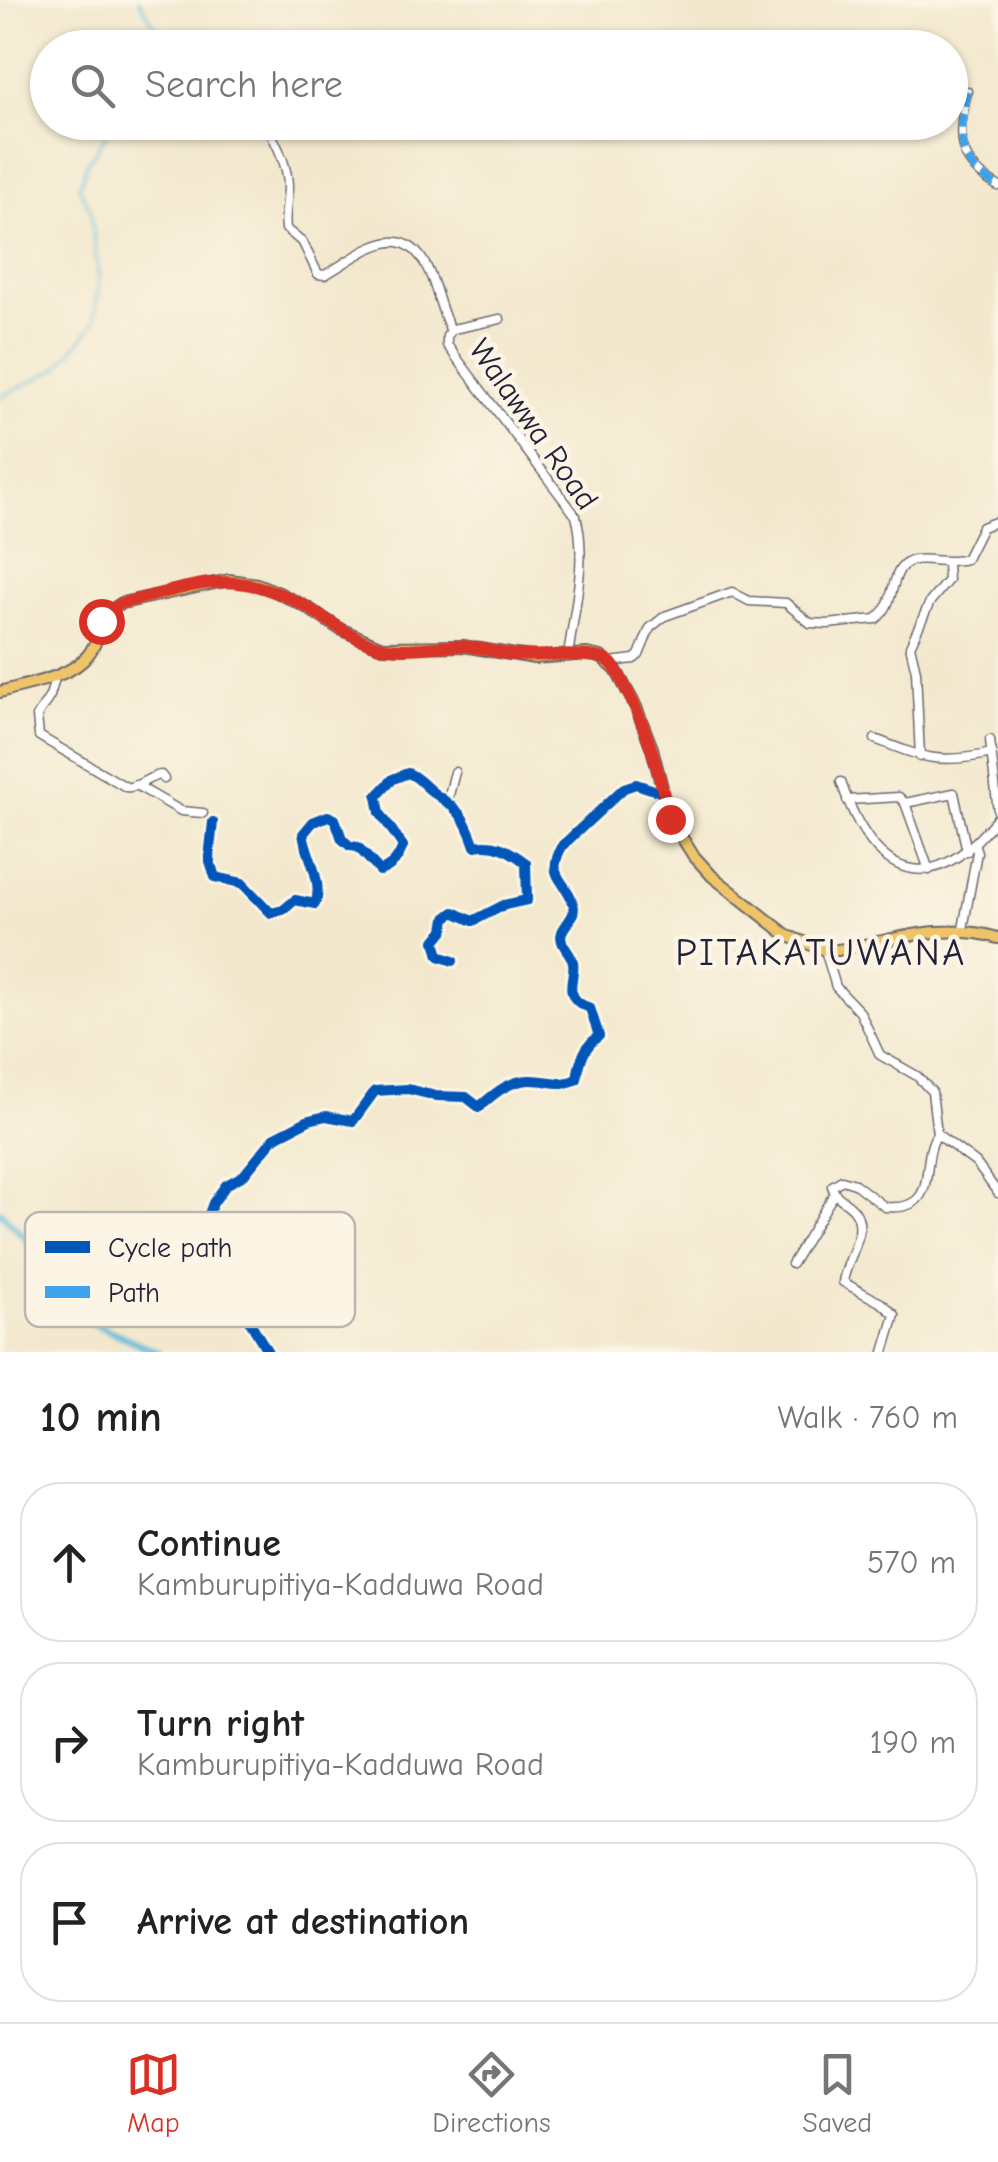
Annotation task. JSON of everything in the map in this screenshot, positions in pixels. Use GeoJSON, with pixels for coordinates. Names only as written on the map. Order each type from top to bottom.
{"type":"FeatureCollection","features":[{"type":"Feature","properties":{"kind":"main road"},"geometry":{"type":"LineString","coordinates":[[0,692],[56,675],[87,657],[101,621],[108,611],[122,603],[229,580],[277,592],[340,630],[382,647],[462,646],[534,658],[586,654],[610,662],[636,708],[652,748],[670,819],[679,835],[712,876],[788,936],[825,950],[963,929],[998,938]]}},
{"type":"Feature","properties":{"kind":"street"},"geometry":{"type":"LineString","coordinates":[[272,140],[286,173],[286,229],[302,243],[318,274],[326,276],[376,244],[396,240],[410,244],[424,260],[452,331]]}},
{"type":"Feature","properties":{"kind":"street"},"geometry":{"type":"LineString","coordinates":[[961,140],[962,152],[983,178],[998,186]]}},
{"type":"Feature","properties":{"kind":"street","name":"Walawwa Road"},"geometry":{"type":"LineString","coordinates":[[500,319],[452,331],[447,336],[447,345],[576,516],[580,530],[568,657]]}},
{"type":"Feature","properties":{"kind":"street"},"geometry":{"type":"LineString","coordinates":[[610,662],[639,656],[650,628],[665,616],[732,592],[750,601],[786,603],[810,622],[876,619],[891,604],[901,568],[924,559],[947,564],[966,558],[982,527],[998,522]]}},
{"type":"Feature","properties":{"kind":"street"},"geometry":{"type":"LineString","coordinates":[[920,757],[916,672],[910,646],[930,602],[948,580],[947,564]]}},
{"type":"Feature","properties":{"kind":"street"},"geometry":{"type":"LineString","coordinates":[[56,675],[50,696],[37,716],[39,736],[126,787],[133,788],[154,776],[161,775],[164,780]]}},
{"type":"Feature","properties":{"kind":"street"},"geometry":{"type":"LineString","coordinates":[[875,739],[920,757],[956,761],[992,753]]}},
{"type":"Feature","properties":{"kind":"street"},"geometry":{"type":"LineString","coordinates":[[841,782],[864,831],[883,854],[898,867],[912,872],[928,870],[971,848],[998,815],[990,740]]}},
{"type":"Feature","properties":{"kind":"street"},"geometry":{"type":"LineString","coordinates":[[448,799],[456,772]]}},
{"type":"Feature","properties":{"kind":"street"},"geometry":{"type":"LineString","coordinates":[[213,822],[209,858],[215,877],[242,883],[272,913],[295,900],[316,904],[319,899],[304,834],[313,822],[328,816],[335,819],[342,839],[358,848],[380,871],[389,868],[399,858],[403,846],[380,813],[377,796],[385,786],[408,773],[419,777],[435,794],[448,799],[475,846],[506,848],[526,863],[527,900],[473,920],[454,912],[446,918],[444,930],[435,940],[440,956],[453,961]]}},
{"type":"Feature","properties":{"kind":"street"},"geometry":{"type":"LineString","coordinates":[[210,1212],[226,1185],[244,1174],[274,1138],[326,1116],[352,1121],[376,1091],[408,1089],[436,1096],[466,1097],[478,1106],[514,1082],[532,1079],[566,1085],[577,1079],[580,1062],[599,1036],[590,1008],[577,1002],[570,991],[574,965],[562,943],[562,934],[574,910],[573,901],[560,884],[556,857],[563,845],[624,788],[636,784],[664,793]]}},
{"type":"Feature","properties":{"kind":"street"},"geometry":{"type":"LineString","coordinates":[[136,785],[181,811],[203,813]]}},
{"type":"Feature","properties":{"kind":"street"},"geometry":{"type":"LineString","coordinates":[[905,802],[954,793],[971,848],[977,852],[963,929]]}},
{"type":"Feature","properties":{"kind":"street"},"geometry":{"type":"LineString","coordinates":[[847,800],[899,797],[905,802],[928,870]]}},
{"type":"Feature","properties":{"kind":"street"},"geometry":{"type":"LineString","coordinates":[[825,950],[836,986],[860,1012],[880,1056],[917,1076],[932,1092],[937,1134],[922,1194],[909,1205],[885,1208],[855,1184],[842,1180],[832,1186],[834,1194],[854,1211],[860,1228],[842,1282],[894,1313],[884,1352]]}},
{"type":"Feature","properties":{"kind":"street"},"geometry":{"type":"LineString","coordinates":[[937,1134],[976,1163],[998,1193]]}},
{"type":"Feature","properties":{"kind":"street"},"geometry":{"type":"LineString","coordinates":[[792,1264],[834,1194]]}},
{"type":"Feature","properties":{"kind":"street"},"geometry":{"type":"LineString","coordinates":[[254,1327],[268,1352]]}},
{"type":"Feature","properties":{"kind":"waterway"},"geometry":{"type":"LineString","coordinates":[[139,0],[156,30]]}},
{"type":"Feature","properties":{"kind":"waterway"},"geometry":{"type":"LineString","coordinates":[[0,397],[58,368],[94,324],[99,280],[90,208],[79,188],[87,163],[103,140]]}},
{"type":"Feature","properties":{"kind":"waterway"},"geometry":{"type":"LineString","coordinates":[[0,1211],[25,1238]]}},
{"type":"Feature","properties":{"kind":"waterway"},"geometry":{"type":"LineString","coordinates":[[101,1327],[158,1352]]}},
{"type":"Feature","properties":{"kind":"marked path"},"geometry":{"type":"LineString","coordinates":[[962,140],[973,167],[998,186]]}},
{"type":"Feature","properties":{"kind":"cycle path"},"geometry":{"type":"LineString","coordinates":[[213,822],[209,858],[215,877],[242,883],[271,913],[283,910],[295,900],[315,904],[316,878],[303,834],[313,822],[328,816],[335,819],[342,839],[358,847],[380,871],[385,869],[403,846],[380,813],[377,796],[393,779],[412,775],[460,815],[475,846],[502,848],[526,863],[527,900],[504,905],[473,921],[454,912],[446,918],[444,930],[435,941],[439,956],[453,961]]}},
{"type":"Feature","properties":{"kind":"cycle path"},"geometry":{"type":"LineString","coordinates":[[210,1212],[226,1185],[244,1175],[274,1138],[326,1116],[353,1121],[375,1091],[408,1089],[436,1096],[466,1097],[479,1107],[514,1083],[565,1083],[577,1079],[584,1055],[599,1036],[590,1008],[572,993],[573,962],[561,936],[574,908],[556,871],[558,856],[563,845],[624,788],[636,784],[663,793]]}},
{"type":"Feature","properties":{"kind":"cycle path"},"geometry":{"type":"LineString","coordinates":[[253,1327],[268,1352]]}},
{"type":"Feature","properties":{"kind":"district","name":"PITAKATUWANA"},"geometry":{"type":"Point","coordinates":[821,952]}},
{"type":"Feature","properties":{"kind":"route"},"geometry":{"type":"LineString","coordinates":[[101,621],[108,611],[122,603],[229,580],[277,592],[340,630],[382,647],[462,646],[534,658],[586,654],[601,657],[616,670],[636,708],[659,769],[670,819]]}}]}
